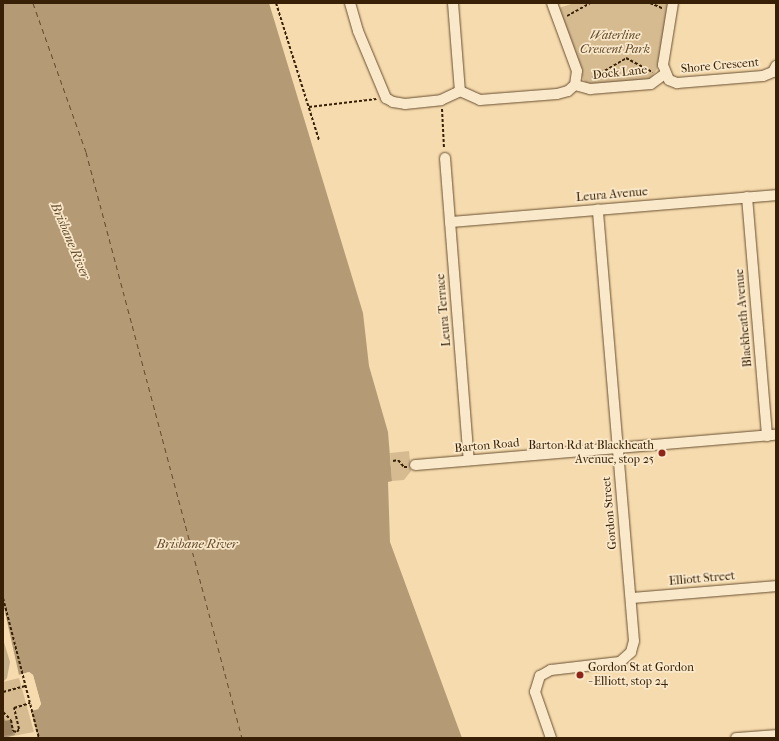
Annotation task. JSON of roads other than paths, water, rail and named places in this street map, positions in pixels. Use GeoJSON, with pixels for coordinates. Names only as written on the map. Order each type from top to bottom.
{"type":"FeatureCollection","features":[{"type":"Feature","properties":{"kind":"street"},"geometry":{"type":"LineString","coordinates":[[350,3],[358,31],[386,98],[405,104],[441,100],[460,91],[480,100],[557,94],[568,90],[575,85],[576,71],[552,3]]}},
{"type":"Feature","properties":{"kind":"street"},"geometry":{"type":"LineString","coordinates":[[453,3],[460,91]]}},
{"type":"Feature","properties":{"kind":"street","name":"Shore Crescent"},"geometry":{"type":"LineString","coordinates":[[672,7],[663,65],[664,76],[669,80],[677,83],[762,76],[775,70]]}},
{"type":"Feature","properties":{"kind":"street","name":"Dock Lane"},"geometry":{"type":"LineString","coordinates":[[575,85],[587,89],[651,84],[664,76]]}},
{"type":"Feature","properties":{"kind":"street","name":"Leura Terrace"},"geometry":{"type":"LineString","coordinates":[[445,158],[469,460]]}},
{"type":"Feature","properties":{"kind":"street","name":"Leura Avenue"},"geometry":{"type":"LineString","coordinates":[[450,222],[776,195]]}},
{"type":"Feature","properties":{"kind":"street","name":"Blackheath Avenue"},"geometry":{"type":"LineString","coordinates":[[747,197],[771,435]]}},
{"type":"Feature","properties":{"kind":"street","name":"Gordon Street"},"geometry":{"type":"LineString","coordinates":[[551,738],[535,692],[538,680],[551,670],[620,662],[628,657],[634,641],[598,210]]}},
{"type":"Feature","properties":{"kind":"street","name":"Barton Road"},"geometry":{"type":"LineString","coordinates":[[411,466],[771,435]]}},
{"type":"Feature","properties":{"kind":"street","name":"Elliott Street"},"geometry":{"type":"LineString","coordinates":[[631,598],[776,586]]}},
{"type":"Feature","properties":{"kind":"street"},"geometry":{"type":"LineString","coordinates":[[736,738],[776,735]]}},
{"type":"Feature","properties":{"kind":"water","name":"Brisbane River"},"geometry":{"type":"Polygon","coordinates":[[[3,3],[269,3],[363,313],[369,366],[388,432],[392,481],[388,482],[390,542],[462,738],[38,738],[31,711],[38,709],[41,704],[33,675],[29,672],[19,675],[3,603],[3,3]]]}},
{"type":"Feature","properties":{"kind":"place","name":"Barton Rd at Blackheath Avenue, stop 25"},"geometry":{"type":"Point","coordinates":[662,453]}},
{"type":"Feature","properties":{"kind":"place","name":"Gordon St at Gordon - Elliott, stop 24"},"geometry":{"type":"Point","coordinates":[580,675]}},
{"type":"Feature","properties":{"kind":"park label","name":"Waterline Crescent Park"},"geometry":{"type":"Point","coordinates":[615,43]}}]}
